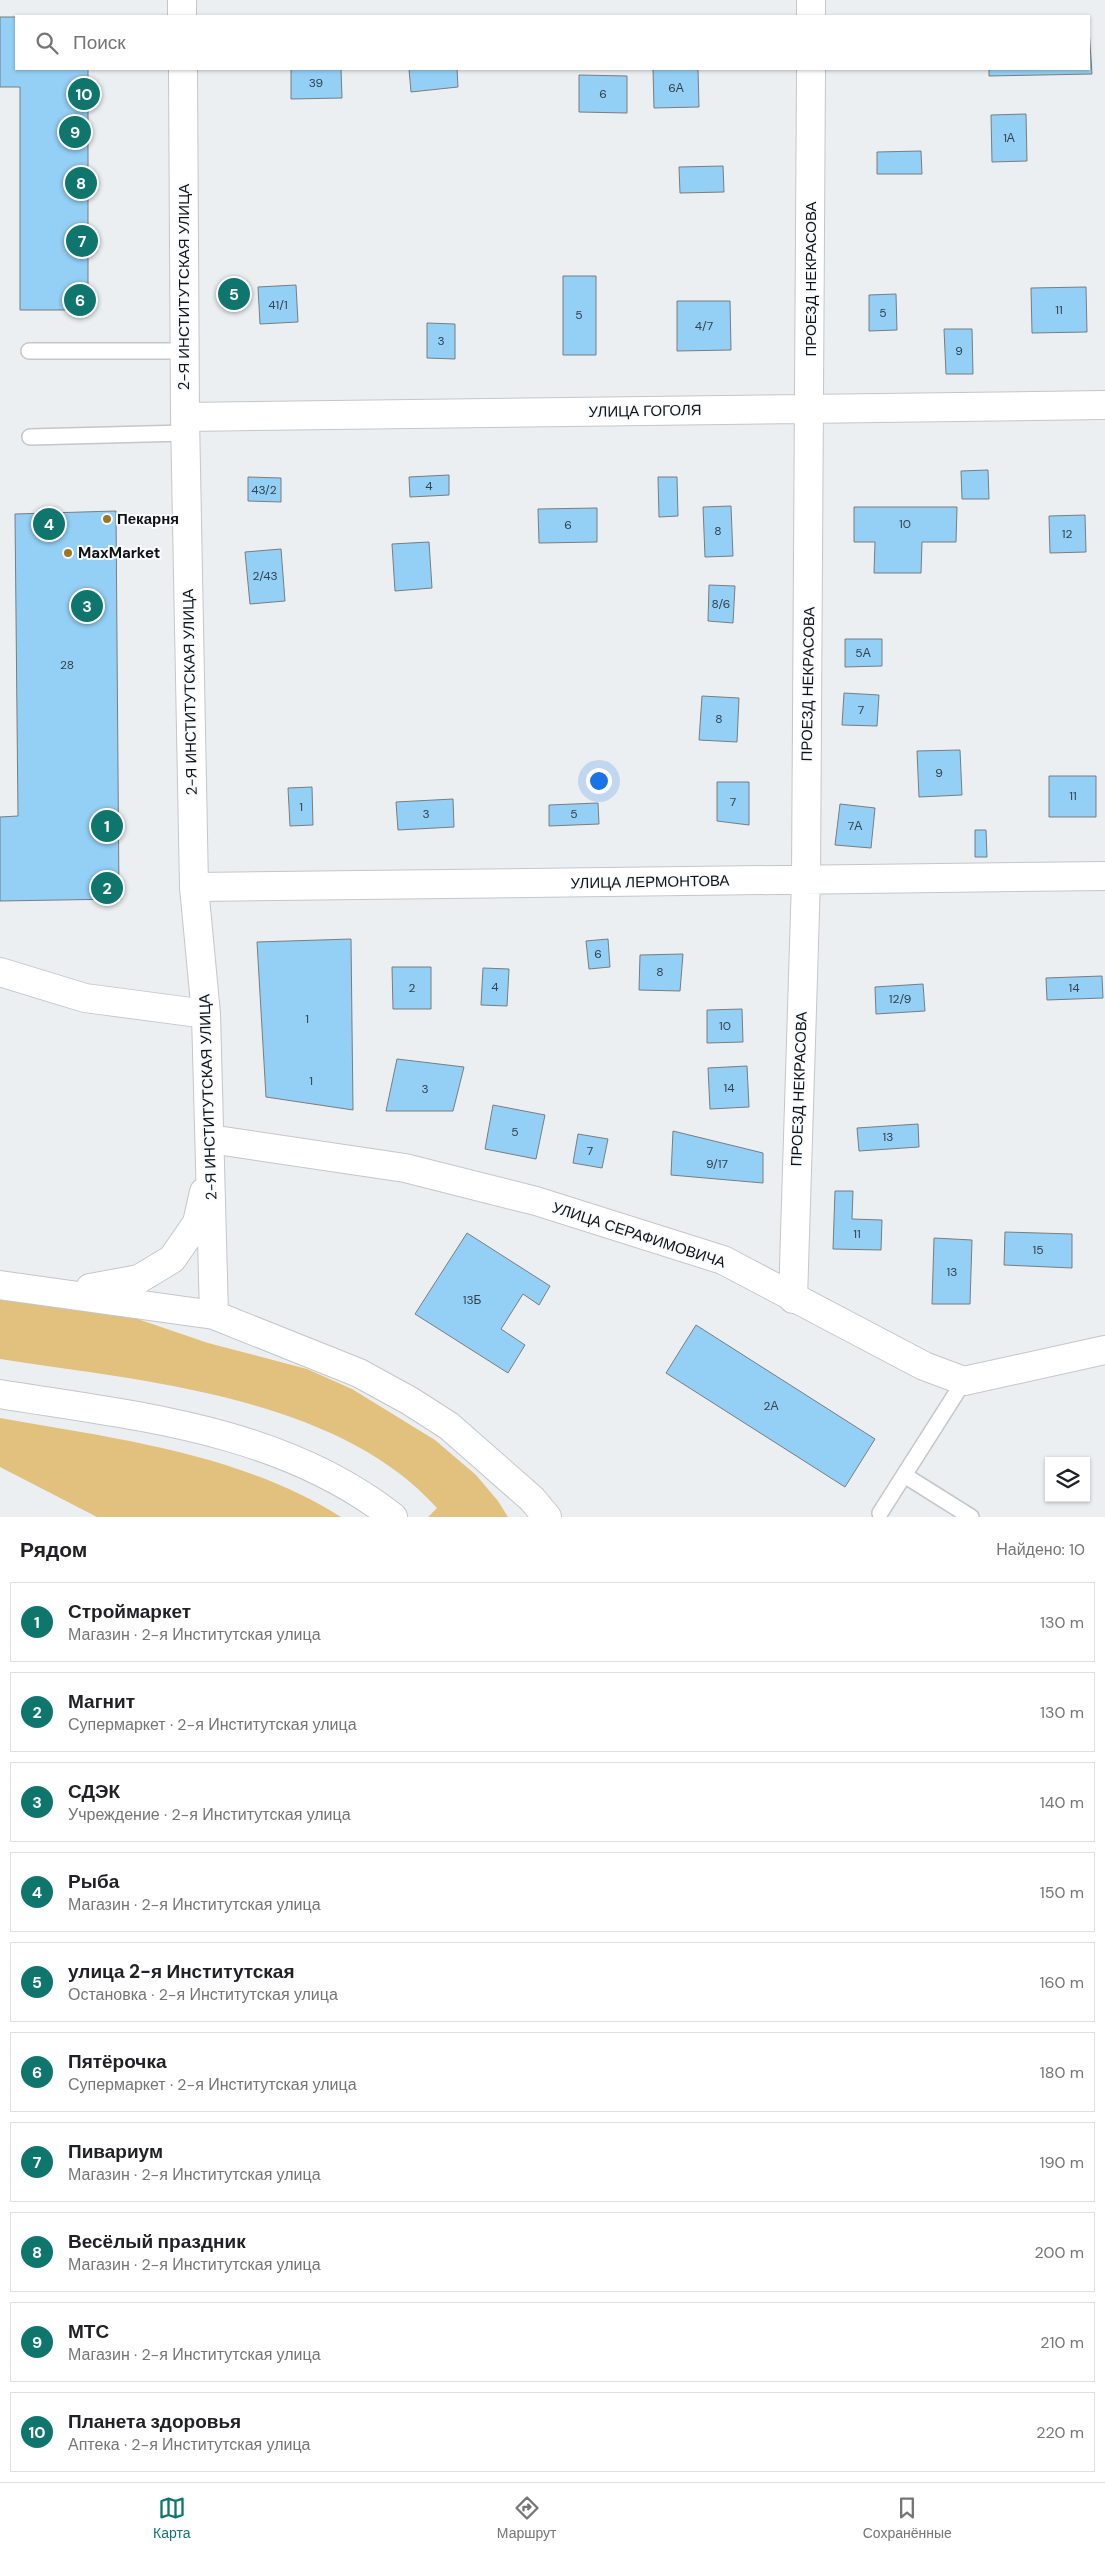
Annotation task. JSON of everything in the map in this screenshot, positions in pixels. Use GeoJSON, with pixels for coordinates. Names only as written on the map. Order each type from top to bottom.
{"type":"FeatureCollection","features":[{"type":"Feature","properties":{"kind":"street"},"geometry":{"type":"LineString","coordinates":[[182,0],[182,15]]}},
{"type":"Feature","properties":{"kind":"street"},"geometry":{"type":"LineString","coordinates":[[811,0],[811,15]]}},
{"type":"Feature","properties":{"kind":"street","name":"2-Я ИНСТИТУТСКАЯ УЛИЦА"},"geometry":{"type":"LineString","coordinates":[[183,70],[184,351],[194,887],[206,1014],[214,1315]]}},
{"type":"Feature","properties":{"kind":"street","name":"ПРОЕЗД НЕКРАСОВА"},"geometry":{"type":"LineString","coordinates":[[793,1299],[806,880],[811,70]]}},
{"type":"Feature","properties":{"kind":"street","name":"УЛИЦА ГОГОЛЯ"},"geometry":{"type":"LineString","coordinates":[[185,425],[810,409],[1105,405]]}},
{"type":"Feature","properties":{"kind":"street","name":"УЛИЦА ЛЕРМОНТОВА"},"geometry":{"type":"LineString","coordinates":[[194,887],[1105,876]]}},
{"type":"Feature","properties":{"kind":"street"},"geometry":{"type":"LineString","coordinates":[[0,972],[85,998],[206,1014]]}},
{"type":"Feature","properties":{"kind":"street"},"geometry":{"type":"LineString","coordinates":[[55,1292],[139,1279],[172,1259],[197,1224],[210,1149]]}},
{"type":"Feature","properties":{"kind":"street","name":"УЛИЦА СЕРАФИМОВИЧА"},"geometry":{"type":"LineString","coordinates":[[210,1149],[405,1168],[536,1201],[723,1260],[793,1299],[924,1366],[964,1380]]}},
{"type":"Feature","properties":{"kind":"street"},"geometry":{"type":"LineString","coordinates":[[0,1285],[214,1315],[359,1374],[410,1401],[449,1426],[481,1452],[532,1499],[547,1517]]}},
{"type":"Feature","properties":{"kind":"street"},"geometry":{"type":"LineString","coordinates":[[964,1380],[1105,1350]]}},
{"type":"Feature","properties":{"kind":"street"},"geometry":{"type":"LineString","coordinates":[[0,1394],[160,1420],[235,1438],[302,1461],[369,1498],[393,1517]]}},
{"type":"Feature","properties":{"kind":"street"},"geometry":{"type":"LineString","coordinates":[[481,1452],[525,1517]]}},
{"type":"Feature","properties":{"kind":"lane"},"geometry":{"type":"LineString","coordinates":[[29,351],[184,351]]}},
{"type":"Feature","properties":{"kind":"lane"},"geometry":{"type":"LineString","coordinates":[[30,437],[185,425]]}},
{"type":"Feature","properties":{"kind":"lane"},"geometry":{"type":"LineString","coordinates":[[880,1513],[964,1380]]}},
{"type":"Feature","properties":{"kind":"lane"},"geometry":{"type":"LineString","coordinates":[[904,1475],[971,1517]]}},
{"type":"Feature","properties":{"kind":"shaded area"},"geometry":{"type":"Polygon","coordinates":[[[0,1298],[120,1313],[208,1343],[307,1369],[352,1389],[435,1440],[476,1475],[498,1501],[508,1517],[428,1517],[437,1508],[395,1470],[347,1441],[292,1417],[234,1400],[174,1386],[0,1359],[0,1298]]]}},
{"type":"Feature","properties":{"kind":"shaded area"},"geometry":{"type":"Polygon","coordinates":[[[0,1418],[176,1451],[220,1463],[303,1495],[341,1517],[97,1517],[0,1467],[0,1418]]]}},
{"type":"Feature","properties":{"kind":"building"},"geometry":{"type":"Polygon","coordinates":[[[0,17],[15,17],[15,70],[88,70],[88,310],[20,310],[20,87],[0,87],[0,17]]]}},
{"type":"Feature","properties":{"kind":"building"},"geometry":{"type":"Polygon","coordinates":[[[1090,44],[1092,74],[989,76],[989,70],[1090,70],[1090,44]]]}},
{"type":"Feature","properties":{"kind":"building"},"geometry":{"type":"Polygon","coordinates":[[[291,70],[341,70],[342,98],[291,99],[291,70]]]}},
{"type":"Feature","properties":{"kind":"building"},"geometry":{"type":"Polygon","coordinates":[[[409,70],[457,70],[458,87],[411,92],[409,70]]]}},
{"type":"Feature","properties":{"kind":"building"},"geometry":{"type":"Polygon","coordinates":[[[653,70],[698,70],[699,107],[654,108],[653,70]]]}},
{"type":"Feature","properties":{"kind":"building"},"geometry":{"type":"Polygon","coordinates":[[[579,75],[627,76],[627,113],[579,112],[579,75]]]}},
{"type":"Feature","properties":{"kind":"building"},"geometry":{"type":"Polygon","coordinates":[[[1026,114],[1027,161],[992,162],[991,115],[1026,114]]]}},
{"type":"Feature","properties":{"kind":"building"},"geometry":{"type":"Polygon","coordinates":[[[921,151],[922,174],[877,174],[877,152],[921,151]]]}},
{"type":"Feature","properties":{"kind":"building"},"geometry":{"type":"Polygon","coordinates":[[[723,166],[724,192],[680,193],[679,167],[723,166]]]}},
{"type":"Feature","properties":{"kind":"building"},"geometry":{"type":"Polygon","coordinates":[[[563,276],[596,276],[596,355],[563,355],[563,276]]]}},
{"type":"Feature","properties":{"kind":"building"},"geometry":{"type":"Polygon","coordinates":[[[296,285],[298,322],[260,324],[258,287],[296,285]]]}},
{"type":"Feature","properties":{"kind":"building"},"geometry":{"type":"Polygon","coordinates":[[[1086,287],[1087,332],[1032,333],[1031,288],[1086,287]]]}},
{"type":"Feature","properties":{"kind":"building"},"geometry":{"type":"Polygon","coordinates":[[[896,294],[897,330],[869,331],[869,295],[896,294]]]}},
{"type":"Feature","properties":{"kind":"building"},"geometry":{"type":"Polygon","coordinates":[[[677,301],[730,301],[731,350],[677,351],[677,301]]]}},
{"type":"Feature","properties":{"kind":"building"},"geometry":{"type":"Polygon","coordinates":[[[427,323],[455,324],[455,359],[427,358],[427,323]]]}},
{"type":"Feature","properties":{"kind":"building"},"geometry":{"type":"Polygon","coordinates":[[[944,329],[972,329],[973,374],[946,374],[944,329]]]}},
{"type":"Feature","properties":{"kind":"building"},"geometry":{"type":"Polygon","coordinates":[[[988,470],[989,499],[962,499],[961,471],[988,470]]]}},
{"type":"Feature","properties":{"kind":"building"},"geometry":{"type":"Polygon","coordinates":[[[449,475],[449,495],[410,497],[409,477],[449,475]]]}},
{"type":"Feature","properties":{"kind":"building"},"geometry":{"type":"Polygon","coordinates":[[[248,477],[281,478],[281,502],[248,501],[248,477]]]}},
{"type":"Feature","properties":{"kind":"building"},"geometry":{"type":"Polygon","coordinates":[[[658,477],[677,477],[678,516],[659,517],[658,477]]]}},
{"type":"Feature","properties":{"kind":"building"},"geometry":{"type":"Polygon","coordinates":[[[731,506],[733,556],[705,557],[703,507],[731,506]]]}},
{"type":"Feature","properties":{"kind":"building"},"geometry":{"type":"Polygon","coordinates":[[[854,507],[957,507],[956,542],[922,542],[921,573],[874,573],[875,542],[854,542],[854,507]]]}},
{"type":"Feature","properties":{"kind":"building"},"geometry":{"type":"Polygon","coordinates":[[[597,508],[597,542],[539,543],[538,509],[597,508]]]}},
{"type":"Feature","properties":{"kind":"building"},"geometry":{"type":"Polygon","coordinates":[[[116,511],[119,899],[0,901],[0,817],[18,816],[15,514],[116,511]]]}},
{"type":"Feature","properties":{"kind":"building"},"geometry":{"type":"Polygon","coordinates":[[[1085,515],[1086,552],[1050,553],[1049,516],[1085,515]]]}},
{"type":"Feature","properties":{"kind":"building"},"geometry":{"type":"Polygon","coordinates":[[[429,542],[432,588],[395,591],[392,544],[429,542]]]}},
{"type":"Feature","properties":{"kind":"building"},"geometry":{"type":"Polygon","coordinates":[[[281,549],[285,601],[250,604],[245,552],[281,549]]]}},
{"type":"Feature","properties":{"kind":"building"},"geometry":{"type":"Polygon","coordinates":[[[709,585],[735,586],[733,623],[708,621],[709,585]]]}},
{"type":"Feature","properties":{"kind":"building"},"geometry":{"type":"Polygon","coordinates":[[[845,639],[882,639],[882,666],[845,667],[845,639]]]}},
{"type":"Feature","properties":{"kind":"building"},"geometry":{"type":"Polygon","coordinates":[[[844,693],[879,695],[877,726],[842,725],[844,693]]]}},
{"type":"Feature","properties":{"kind":"building"},"geometry":{"type":"Polygon","coordinates":[[[702,696],[739,698],[737,742],[699,740],[702,696]]]}},
{"type":"Feature","properties":{"kind":"building"},"geometry":{"type":"Polygon","coordinates":[[[960,750],[962,795],[919,797],[917,751],[960,750]]]}},
{"type":"Feature","properties":{"kind":"building"},"geometry":{"type":"Polygon","coordinates":[[[1049,776],[1096,776],[1096,817],[1049,817],[1049,776]]]}},
{"type":"Feature","properties":{"kind":"building"},"geometry":{"type":"Polygon","coordinates":[[[717,782],[749,782],[749,825],[717,821],[717,782]]]}},
{"type":"Feature","properties":{"kind":"building"},"geometry":{"type":"Polygon","coordinates":[[[312,787],[313,825],[290,826],[288,788],[312,787]]]}},
{"type":"Feature","properties":{"kind":"building"},"geometry":{"type":"Polygon","coordinates":[[[453,799],[454,827],[398,830],[396,802],[453,799]]]}},
{"type":"Feature","properties":{"kind":"building"},"geometry":{"type":"Polygon","coordinates":[[[598,803],[599,824],[549,826],[549,805],[598,803]]]}},
{"type":"Feature","properties":{"kind":"building"},"geometry":{"type":"Polygon","coordinates":[[[840,804],[875,808],[871,848],[835,845],[840,804]]]}},
{"type":"Feature","properties":{"kind":"building"},"geometry":{"type":"Polygon","coordinates":[[[975,830],[986,830],[987,857],[975,857],[975,830]]]}},
{"type":"Feature","properties":{"kind":"building"},"geometry":{"type":"Polygon","coordinates":[[[351,939],[353,1110],[266,1097],[257,942],[351,939]]]}},
{"type":"Feature","properties":{"kind":"building"},"geometry":{"type":"Polygon","coordinates":[[[608,939],[610,967],[589,969],[586,941],[608,939]]]}},
{"type":"Feature","properties":{"kind":"building"},"geometry":{"type":"Polygon","coordinates":[[[683,954],[680,991],[639,990],[640,955],[683,954]]]}},
{"type":"Feature","properties":{"kind":"building"},"geometry":{"type":"Polygon","coordinates":[[[392,967],[431,967],[431,1009],[393,1009],[392,967]]]}},
{"type":"Feature","properties":{"kind":"building"},"geometry":{"type":"Polygon","coordinates":[[[483,968],[509,969],[507,1006],[481,1005],[483,968]]]}},
{"type":"Feature","properties":{"kind":"building"},"geometry":{"type":"Polygon","coordinates":[[[1102,976],[1103,998],[1047,1000],[1046,978],[1102,976]]]}},
{"type":"Feature","properties":{"kind":"building"},"geometry":{"type":"Polygon","coordinates":[[[923,984],[925,1011],[876,1014],[875,987],[923,984]]]}},
{"type":"Feature","properties":{"kind":"building"},"geometry":{"type":"Polygon","coordinates":[[[742,1009],[743,1042],[707,1043],[707,1010],[742,1009]]]}},
{"type":"Feature","properties":{"kind":"building"},"geometry":{"type":"Polygon","coordinates":[[[397,1059],[464,1067],[453,1111],[386,1111],[397,1059]]]}},
{"type":"Feature","properties":{"kind":"building"},"geometry":{"type":"Polygon","coordinates":[[[747,1066],[749,1107],[710,1109],[708,1068],[747,1066]]]}},
{"type":"Feature","properties":{"kind":"building"},"geometry":{"type":"Polygon","coordinates":[[[493,1105],[545,1115],[536,1159],[485,1149],[493,1105]]]}},
{"type":"Feature","properties":{"kind":"building"},"geometry":{"type":"Polygon","coordinates":[[[918,1124],[919,1147],[859,1151],[857,1128],[918,1124]]]}},
{"type":"Feature","properties":{"kind":"building"},"geometry":{"type":"Polygon","coordinates":[[[673,1131],[763,1153],[763,1183],[671,1175],[673,1131]]]}},
{"type":"Feature","properties":{"kind":"building"},"geometry":{"type":"Polygon","coordinates":[[[578,1134],[608,1139],[602,1168],[573,1163],[578,1134]]]}},
{"type":"Feature","properties":{"kind":"building"},"geometry":{"type":"Polygon","coordinates":[[[835,1191],[853,1191],[852,1219],[882,1220],[881,1250],[833,1249],[835,1191]]]}},
{"type":"Feature","properties":{"kind":"building"},"geometry":{"type":"Polygon","coordinates":[[[1005,1232],[1072,1234],[1072,1268],[1004,1265],[1005,1232]]]}},
{"type":"Feature","properties":{"kind":"building"},"geometry":{"type":"Polygon","coordinates":[[[467,1233],[550,1286],[539,1305],[523,1294],[501,1329],[525,1345],[508,1373],[415,1314],[467,1233]]]}},
{"type":"Feature","properties":{"kind":"building"},"geometry":{"type":"Polygon","coordinates":[[[934,1238],[972,1240],[970,1304],[932,1304],[934,1238]]]}},
{"type":"Feature","properties":{"kind":"building"},"geometry":{"type":"Polygon","coordinates":[[[696,1325],[875,1439],[845,1487],[666,1373],[696,1325]]]}},
{"type":"Feature","properties":{"kind":"place","name":"Планета здоровья"},"geometry":{"type":"Point","coordinates":[84,94]}},
{"type":"Feature","properties":{"kind":"place","name":"МТС"},"geometry":{"type":"Point","coordinates":[75,132]}},
{"type":"Feature","properties":{"kind":"place","name":"Весёлый праздник"},"geometry":{"type":"Point","coordinates":[81,183]}},
{"type":"Feature","properties":{"kind":"place","name":"Пивариум"},"geometry":{"type":"Point","coordinates":[82,241]}},
{"type":"Feature","properties":{"kind":"place","name":"улица 2-я Институтская"},"geometry":{"type":"Point","coordinates":[234,294]}},
{"type":"Feature","properties":{"kind":"place","name":"Пятёрочка"},"geometry":{"type":"Point","coordinates":[80,300]}},
{"type":"Feature","properties":{"kind":"place","name":"Пекарня"},"geometry":{"type":"Point","coordinates":[107,519]}},
{"type":"Feature","properties":{"kind":"place","name":"Рыба"},"geometry":{"type":"Point","coordinates":[49,524]}},
{"type":"Feature","properties":{"kind":"place","name":"MaxMarket"},"geometry":{"type":"Point","coordinates":[68,553]}},
{"type":"Feature","properties":{"kind":"place","name":"СДЭК"},"geometry":{"type":"Point","coordinates":[87,606]}},
{"type":"Feature","properties":{"kind":"place","name":"Строймаркет"},"geometry":{"type":"Point","coordinates":[107,826]}},
{"type":"Feature","properties":{"kind":"place","name":"Магнит"},"geometry":{"type":"Point","coordinates":[107,888]}}]}
